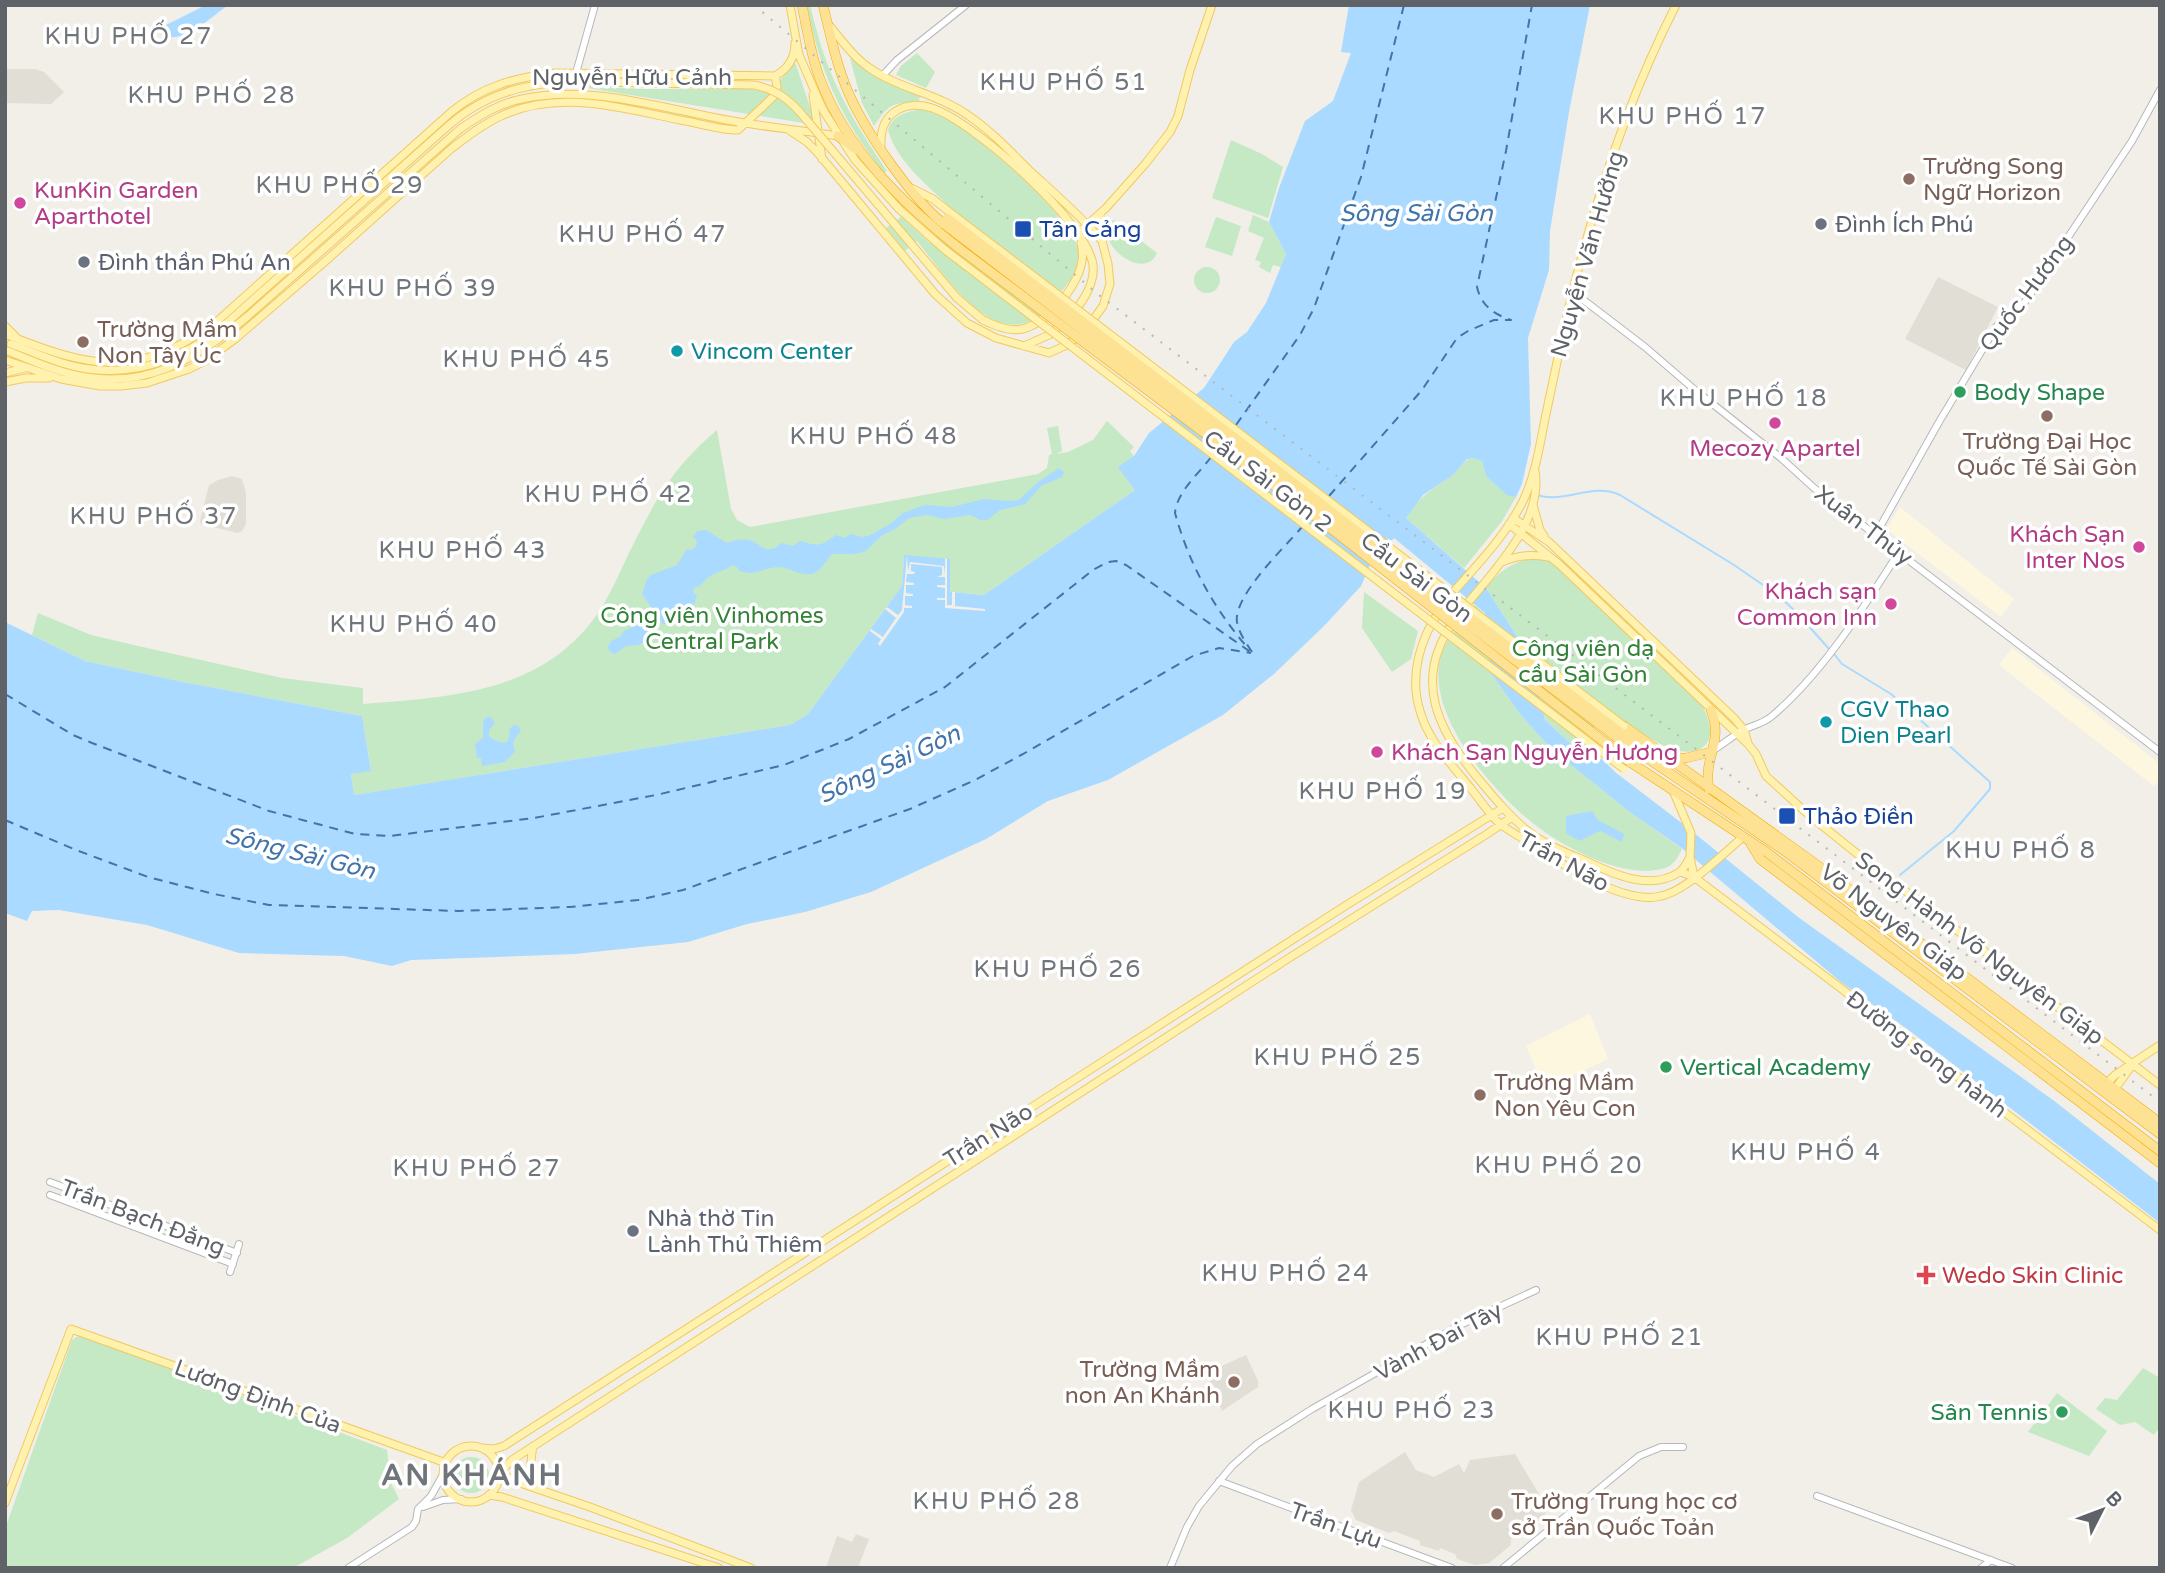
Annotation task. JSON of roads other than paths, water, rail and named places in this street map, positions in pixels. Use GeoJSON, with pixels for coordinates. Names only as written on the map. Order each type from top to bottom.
{"type":"FeatureCollection","features":[{"type":"Feature","properties":{"kind":"highway","name":"Cầu Sài Gòn"},"geometry":{"type":"LineString","coordinates":[[823,5],[848,92],[860,116],[924,204],[948,219],[1620,732]]}},
{"type":"Feature","properties":{"kind":"highway"},"geometry":{"type":"LineString","coordinates":[[802,8],[820,79],[859,158]]}},
{"type":"Feature","properties":{"kind":"highway"},"geometry":{"type":"LineString","coordinates":[[838,136],[859,158]]}},
{"type":"Feature","properties":{"kind":"highway","name":"Cầu Sài Gòn 2"},"geometry":{"type":"LineString","coordinates":[[859,158],[902,205],[1288,495],[1627,766]]}},
{"type":"Feature","properties":{"kind":"highway"},"geometry":{"type":"LineString","coordinates":[[1710,802],[1707,776],[1717,737],[1712,710]]}},
{"type":"Feature","properties":{"kind":"highway","name":"Võ Nguyên Giáp"},"geometry":{"type":"LineString","coordinates":[[1620,732],[1709,788],[1813,862],[2160,1123]]}},
{"type":"Feature","properties":{"kind":"highway","name":"Võ Nguyên Giáp"},"geometry":{"type":"LineString","coordinates":[[1620,732],[1710,802],[1782,849],[2160,1134]]}},
{"type":"Feature","properties":{"kind":"highway"},"geometry":{"type":"LineString","coordinates":[[1664,760],[1711,752]]}},
{"type":"Feature","properties":{"kind":"highway","name":"Võ Nguyên Giáp"},"geometry":{"type":"LineString","coordinates":[[1664,760],[1704,790],[1710,802]]}},
{"type":"Feature","properties":{"kind":"highway","name":"Võ Nguyên Giáp"},"geometry":{"type":"LineString","coordinates":[[1627,766],[1646,774],[1765,851],[2160,1151]]}},
{"type":"Feature","properties":{"kind":"highway","name":"Võ Nguyên Giáp"},"geometry":{"type":"LineString","coordinates":[[1746,839],[1760,859],[2160,1163]]}},
{"type":"Feature","properties":{"kind":"main road"},"geometry":{"type":"LineString","coordinates":[[747,124],[774,96],[777,86],[775,76],[790,64],[794,54],[790,5]]}},
{"type":"Feature","properties":{"kind":"main road"},"geometry":{"type":"LineString","coordinates":[[1078,233],[1100,214],[1170,132],[1178,116],[1212,5]]}},
{"type":"Feature","properties":{"kind":"main road","name":"Nguyễn Văn Hưởng"},"geometry":{"type":"LineString","coordinates":[[1523,529],[1573,292],[1591,224],[1631,102],[1676,5]]}},
{"type":"Feature","properties":{"kind":"main road"},"geometry":{"type":"LineString","coordinates":[[794,30],[802,8]]}},
{"type":"Feature","properties":{"kind":"main road"},"geometry":{"type":"LineString","coordinates":[[828,24],[866,66],[951,104],[969,116],[1102,241]]}},
{"type":"Feature","properties":{"kind":"main road"},"geometry":{"type":"LineString","coordinates":[[795,43],[810,84],[838,136]]}},
{"type":"Feature","properties":{"kind":"main road","name":"Nguyễn Hữu Cảnh"},"geometry":{"type":"LineString","coordinates":[[231,319],[458,106],[480,92],[523,77],[775,76]]}},
{"type":"Feature","properties":{"kind":"main road","name":"Nguyễn Hữu Cảnh"},"geometry":{"type":"LineString","coordinates":[[574,77],[596,82],[754,85],[781,94],[799,111],[957,298],[983,320],[1006,330],[1016,331],[1033,326],[1048,315],[1067,294],[1080,270],[1083,248],[1078,233]]}},
{"type":"Feature","properties":{"kind":"main road"},"geometry":{"type":"LineString","coordinates":[[810,84],[820,133],[822,159]]}},
{"type":"Feature","properties":{"kind":"main road"},"geometry":{"type":"LineString","coordinates":[[922,105],[925,93]]}},
{"type":"Feature","properties":{"kind":"main road","name":"Nguyễn Hữu Cảnh"},"geometry":{"type":"LineString","coordinates":[[231,319],[248,316],[460,129],[497,107],[521,99],[569,95],[736,131],[747,124],[838,136]]}},
{"type":"Feature","properties":{"kind":"main road","name":"Nguyễn Hữu Cảnh"},"geometry":{"type":"LineString","coordinates":[[5,334],[11,349],[26,368],[61,379],[87,385],[121,387],[170,377],[205,361],[244,331],[472,132],[503,115],[529,106],[603,101]]}},
{"type":"Feature","properties":{"kind":"main road"},"geometry":{"type":"LineString","coordinates":[[881,148],[883,125],[893,113],[905,107],[922,105],[934,108],[962,123],[995,149],[1051,201],[1078,233],[1093,263],[1090,286],[1076,310],[1060,326],[1040,340],[1023,346]]}},
{"type":"Feature","properties":{"kind":"main road"},"geometry":{"type":"LineString","coordinates":[[785,128],[807,142],[935,294],[958,317],[986,333],[1023,346],[1049,353],[1060,349],[1077,338],[1103,306],[1110,284],[1100,214]]}},
{"type":"Feature","properties":{"kind":"main road"},"geometry":{"type":"LineString","coordinates":[[833,173],[859,158]]}},
{"type":"Feature","properties":{"kind":"main road"},"geometry":{"type":"LineString","coordinates":[[910,188],[933,199],[948,219]]}},
{"type":"Feature","properties":{"kind":"main road","name":"Nguyễn Hữu Cảnh"},"geometry":{"type":"LineString","coordinates":[[11,349],[109,363],[134,361],[164,353],[231,319],[358,200]]}},
{"type":"Feature","properties":{"kind":"main road"},"geometry":{"type":"LineString","coordinates":[[358,200],[373,218]]}},
{"type":"Feature","properties":{"kind":"main road"},"geometry":{"type":"LineString","coordinates":[[5,326],[11,349],[61,372],[103,378],[134,377],[188,360],[214,344],[231,319],[244,331]]}},
{"type":"Feature","properties":{"kind":"main road"},"geometry":{"type":"LineString","coordinates":[[5,373],[26,368]]}},
{"type":"Feature","properties":{"kind":"main road"},"geometry":{"type":"LineString","coordinates":[[5,382],[26,377],[61,379]]}},
{"type":"Feature","properties":{"kind":"main road"},"geometry":{"type":"LineString","coordinates":[[1528,499],[1540,530],[1549,542]]}},
{"type":"Feature","properties":{"kind":"main road","name":"Nguyễn Văn Hưởng"},"geometry":{"type":"LineString","coordinates":[[1511,521],[1528,499]]}},
{"type":"Feature","properties":{"kind":"main road","name":"Song Hành Võ Nguyên Giáp"},"geometry":{"type":"LineString","coordinates":[[1511,521],[1549,542],[1740,732],[1756,754],[1766,776],[1810,816],[2160,1085]]}},
{"type":"Feature","properties":{"kind":"main road","name":"Trần Não"},"geometry":{"type":"LineString","coordinates":[[1511,521],[1445,602],[1425,636],[1417,664],[1419,710],[1444,754],[1501,825],[1573,870],[1622,893],[1641,897],[1659,897],[1672,893],[1746,839]]}},
{"type":"Feature","properties":{"kind":"main road"},"geometry":{"type":"LineString","coordinates":[[1503,562],[1523,529]]}},
{"type":"Feature","properties":{"kind":"main road","name":"Song Hành Võ Nguyên Giáp"},"geometry":{"type":"LineString","coordinates":[[1523,529],[1712,710],[1740,732]]}},
{"type":"Feature","properties":{"kind":"main road"},"geometry":{"type":"LineString","coordinates":[[1503,562],[1530,555],[1552,558]]}},
{"type":"Feature","properties":{"kind":"main road","name":"Trần Não"},"geometry":{"type":"LineString","coordinates":[[1503,562],[1459,614],[1437,649],[1432,689],[1449,740],[1503,808],[1543,842],[1620,877],[1653,880],[1681,872]]}},
{"type":"Feature","properties":{"kind":"main road"},"geometry":{"type":"LineString","coordinates":[[1674,793],[1689,828],[1694,877]]}},
{"type":"Feature","properties":{"kind":"main road","name":"Trần Não"},"geometry":{"type":"LineString","coordinates":[[482,1448],[494,1450],[504,1446],[1345,906],[1503,808]]}},
{"type":"Feature","properties":{"kind":"main road","name":"Trần Não"},"geometry":{"type":"LineString","coordinates":[[499,1473],[508,1463],[533,1446],[840,1247],[1512,817]]}},
{"type":"Feature","properties":{"kind":"main road"},"geometry":{"type":"LineString","coordinates":[[1681,872],[1690,857]]}},
{"type":"Feature","properties":{"kind":"main road","name":"Đường song hành"},"geometry":{"type":"LineString","coordinates":[[1681,872],[1694,877],[2160,1230]]}},
{"type":"Feature","properties":{"kind":"main road"},"geometry":{"type":"LineString","coordinates":[[1135,1041],[1143,1052]]}},
{"type":"Feature","properties":{"kind":"main road"},"geometry":{"type":"LineString","coordinates":[[2111,1086],[2115,1074],[2133,1065],[2160,1045]]}},
{"type":"Feature","properties":{"kind":"main road"},"geometry":{"type":"LineString","coordinates":[[980,1140],[987,1153]]}},
{"type":"Feature","properties":{"kind":"main road"},"geometry":{"type":"LineString","coordinates":[[832,1235],[840,1247]]}},
{"type":"Feature","properties":{"kind":"main road","name":"Lương Định Của"},"geometry":{"type":"LineString","coordinates":[[5,1503],[71,1329],[446,1463]]}},
{"type":"Feature","properties":{"kind":"main road"},"geometry":{"type":"LineString","coordinates":[[533,1446],[531,1469],[542,1489]]}},
{"type":"Feature","properties":{"kind":"main road"},"geometry":{"type":"LineString","coordinates":[[460,1448],[482,1448],[495,1460],[499,1473],[498,1483],[489,1495],[476,1501],[461,1499],[447,1486],[444,1473],[446,1463],[460,1448]]}},
{"type":"Feature","properties":{"kind":"main road"},"geometry":{"type":"LineString","coordinates":[[499,1473],[751,1568]]}},
{"type":"Feature","properties":{"kind":"main road"},"geometry":{"type":"LineString","coordinates":[[489,1495],[719,1568]]}},
{"type":"Feature","properties":{"kind":"main road"},"geometry":{"type":"LineString","coordinates":[[609,1531],[610,1516]]}},
{"type":"Feature","properties":{"kind":"street"},"geometry":{"type":"LineString","coordinates":[[574,77],[595,5]]}},
{"type":"Feature","properties":{"kind":"street"},"geometry":{"type":"LineString","coordinates":[[883,75],[897,60],[965,5]]}},
{"type":"Feature","properties":{"kind":"street","name":"Quốc Hương"},"geometry":{"type":"LineString","coordinates":[[1876,534],[1996,327],[2025,302],[2132,141],[2160,90]]}},
{"type":"Feature","properties":{"kind":"street","name":"Xuân Thủy"},"geometry":{"type":"LineString","coordinates":[[1573,292],[1645,347],[1814,488],[2160,752]]}},
{"type":"Feature","properties":{"kind":"street"},"geometry":{"type":"LineString","coordinates":[[1711,752],[1740,732],[1772,717],[1806,684],[1829,656],[1899,552]]}},
{"type":"Feature","properties":{"kind":"street","name":"Trần Bạch Đằng"},"geometry":{"type":"LineString","coordinates":[[50,1182],[237,1253],[232,1268],[50,1195]]}},
{"type":"Feature","properties":{"kind":"street"},"geometry":{"type":"LineString","coordinates":[[237,1253],[239,1244]]}},
{"type":"Feature","properties":{"kind":"street","name":"Vành Đai Tây"},"geometry":{"type":"LineString","coordinates":[[1170,1568],[1193,1517],[1240,1458],[1282,1427],[1460,1325],[1536,1290]]}},
{"type":"Feature","properties":{"kind":"street"},"geometry":{"type":"LineString","coordinates":[[1503,1568],[1639,1456],[1661,1447],[1683,1447]]}},
{"type":"Feature","properties":{"kind":"street"},"geometry":{"type":"LineString","coordinates":[[348,1568],[412,1527],[418,1509],[431,1496],[444,1473]]}},
{"type":"Feature","properties":{"kind":"street","name":"Trần Lựu"},"geometry":{"type":"LineString","coordinates":[[1219,1481],[1452,1568]]}},
{"type":"Feature","properties":{"kind":"street"},"geometry":{"type":"LineString","coordinates":[[1817,1496],[2012,1568]]}},
{"type":"Feature","properties":{"kind":"street"},"geometry":{"type":"LineString","coordinates":[[418,1509],[443,1500],[461,1499]]}},
{"type":"Feature","properties":{"kind":"street"},"geometry":{"type":"LineString","coordinates":[[1981,1568],[1991,1560]]}},
{"type":"Feature","properties":{"kind":"water"},"geometry":{"type":"Polygon","coordinates":[[[206,5],[229,5],[188,33],[170,37],[161,34],[166,25],[206,5]]]}},
{"type":"Feature","properties":{"kind":"water","name":"Sông Sài Gòn"},"geometry":{"type":"Polygon","coordinates":[[[1349,5],[1590,5],[1550,231],[1549,270],[1528,338],[1531,444],[1522,484],[1516,497],[1507,495],[1486,476],[1482,461],[1472,458],[1466,460],[1453,475],[1423,495],[1406,518],[1486,588],[1518,638],[1537,688],[1545,720],[1572,745],[1602,759],[1798,917],[2053,1100],[2160,1184],[2160,1223],[1910,1031],[1842,983],[1683,849],[1631,813],[1551,749],[1520,714],[1490,672],[1485,613],[1394,538],[1370,565],[1361,586],[1325,625],[1274,674],[1223,715],[1108,780],[1048,801],[986,839],[871,892],[805,912],[747,924],[688,942],[575,954],[411,960],[392,966],[344,956],[239,953],[147,925],[59,910],[32,911],[27,921],[5,913],[5,622],[85,661],[362,716],[371,771],[351,774],[354,795],[790,725],[808,714],[902,586],[904,555],[950,559],[950,592],[984,595],[1135,490],[1118,467],[1134,456],[1149,433],[1204,388],[1234,342],[1247,332],[1266,303],[1286,254],[1269,222],[1305,121],[1333,101],[1351,53],[1341,52],[1349,5]]]}},
{"type":"Feature","properties":{"kind":"water"},"geometry":{"type":"Polygon","coordinates":[[[1059,468],[1064,472],[1062,477],[1041,486],[1025,504],[1000,510],[987,520],[970,515],[944,519],[927,515],[909,518],[881,536],[866,551],[832,554],[821,568],[812,574],[778,567],[746,572],[739,571],[732,565],[694,588],[693,593],[697,595],[692,611],[674,624],[663,624],[642,594],[651,575],[677,565],[687,549],[696,547],[697,541],[693,537],[697,531],[706,530],[727,543],[738,540],[753,541],[768,549],[781,543],[792,546],[801,541],[820,544],[836,535],[844,538],[851,534],[868,536],[903,513],[925,505],[952,507],[984,499],[1019,500],[1059,468]]]}},
{"type":"Feature","properties":{"kind":"water"},"geometry":{"type":"Polygon","coordinates":[[[637,625],[648,631],[645,642],[626,646],[615,654],[610,652],[608,647],[611,641],[637,625]]]}},
{"type":"Feature","properties":{"kind":"water"},"geometry":{"type":"Polygon","coordinates":[[[486,717],[491,717],[495,723],[489,730],[489,736],[498,741],[507,742],[509,730],[513,725],[521,730],[513,742],[515,752],[505,762],[482,766],[481,758],[477,758],[475,744],[483,738],[483,721],[486,717]]]}},
{"type":"Feature","properties":{"kind":"water"},"geometry":{"type":"Polygon","coordinates":[[[1592,811],[1598,820],[1624,834],[1622,842],[1600,831],[1579,841],[1566,833],[1566,816],[1592,811]]]}},
{"type":"Feature","properties":{"kind":"waterway"},"geometry":{"type":"LineString","coordinates":[[1537,495],[1558,497],[1599,491],[1620,495],[1779,596],[1830,650]]}},
{"type":"Feature","properties":{"kind":"waterway"},"geometry":{"type":"LineString","coordinates":[[1834,654],[1842,664],[1891,694],[1990,782],[1990,789],[1954,831],[1900,875]]}},
{"type":"Feature","properties":{"kind":"railway"},"geometry":{"type":"LineString","coordinates":[[754,5],[1099,295],[2160,1102]]}},
{"type":"Feature","properties":{"kind":"place","name":"Trường Song Ngữ Horizon"},"geometry":{"type":"Point","coordinates":[1909,179]}},
{"type":"Feature","properties":{"kind":"place","name":"KunKin Garden Aparthotel"},"geometry":{"type":"Point","coordinates":[20,203]}},
{"type":"Feature","properties":{"kind":"place","name":"Đình Ích Phú"},"geometry":{"type":"Point","coordinates":[1821,224]}},
{"type":"Feature","properties":{"kind":"place","name":"Tân Cảng"},"geometry":{"type":"Point","coordinates":[1023,229]}},
{"type":"Feature","properties":{"kind":"place","name":"Đình thần Phú An"},"geometry":{"type":"Point","coordinates":[84,262]}},
{"type":"Feature","properties":{"kind":"place","name":"Trường Mầm Non Tây Úc"},"geometry":{"type":"Point","coordinates":[83,342]}},
{"type":"Feature","properties":{"kind":"place","name":"Vincom Center"},"geometry":{"type":"Point","coordinates":[677,351]}},
{"type":"Feature","properties":{"kind":"place","name":"Body Shape"},"geometry":{"type":"Point","coordinates":[1960,392]}},
{"type":"Feature","properties":{"kind":"place","name":"Trường Đại Học Quốc Tế Sài Gòn"},"geometry":{"type":"Point","coordinates":[2047,416]}},
{"type":"Feature","properties":{"kind":"place","name":"Mecozy Apartel"},"geometry":{"type":"Point","coordinates":[1775,423]}},
{"type":"Feature","properties":{"kind":"place","name":"Khách Sạn Inter Nos"},"geometry":{"type":"Point","coordinates":[2139,547]}},
{"type":"Feature","properties":{"kind":"place","name":"Khách sạn Common Inn"},"geometry":{"type":"Point","coordinates":[1891,604]}},
{"type":"Feature","properties":{"kind":"place","name":"CGV Thao Dien Pearl"},"geometry":{"type":"Point","coordinates":[1826,722]}},
{"type":"Feature","properties":{"kind":"place","name":"Khách Sạn Nguyễn Hương"},"geometry":{"type":"Point","coordinates":[1377,752]}},
{"type":"Feature","properties":{"kind":"place","name":"Thảo Điền"},"geometry":{"type":"Point","coordinates":[1787,816]}},
{"type":"Feature","properties":{"kind":"place","name":"Vertical Academy"},"geometry":{"type":"Point","coordinates":[1666,1067]}},
{"type":"Feature","properties":{"kind":"place","name":"Trường Mầm Non Yêu Con"},"geometry":{"type":"Point","coordinates":[1480,1095]}},
{"type":"Feature","properties":{"kind":"place","name":"Nhà thờ Tin Lành Thủ Thiêm"},"geometry":{"type":"Point","coordinates":[633,1231]}},
{"type":"Feature","properties":{"kind":"place","name":"Wedo Skin Clinic"},"geometry":{"type":"Point","coordinates":[1926,1275]}},
{"type":"Feature","properties":{"kind":"place","name":"Trường Mầm non An Khánh"},"geometry":{"type":"Point","coordinates":[1234,1382]}},
{"type":"Feature","properties":{"kind":"place","name":"Sân Tennis"},"geometry":{"type":"Point","coordinates":[2062,1412]}},
{"type":"Feature","properties":{"kind":"place","name":"Trường Trung học cơ sở Trần Quốc Toản"},"geometry":{"type":"Point","coordinates":[1497,1514]}},
{"type":"Feature","properties":{"kind":"district","name":"KHU PHỐ 27"},"geometry":{"type":"Point","coordinates":[129,36]}},
{"type":"Feature","properties":{"kind":"district","name":"KHU PHỐ 51"},"geometry":{"type":"Point","coordinates":[1064,82]}},
{"type":"Feature","properties":{"kind":"district","name":"KHU PHỐ 28"},"geometry":{"type":"Point","coordinates":[212,95]}},
{"type":"Feature","properties":{"kind":"district","name":"KHU PHỐ 17"},"geometry":{"type":"Point","coordinates":[1683,116]}},
{"type":"Feature","properties":{"kind":"district","name":"KHU PHỐ 29"},"geometry":{"type":"Point","coordinates":[340,185]}},
{"type":"Feature","properties":{"kind":"district","name":"KHU PHỐ 47"},"geometry":{"type":"Point","coordinates":[643,234]}},
{"type":"Feature","properties":{"kind":"district","name":"KHU PHỐ 39"},"geometry":{"type":"Point","coordinates":[413,288]}},
{"type":"Feature","properties":{"kind":"district","name":"KHU PHỐ 45"},"geometry":{"type":"Point","coordinates":[527,359]}},
{"type":"Feature","properties":{"kind":"district","name":"KHU PHỐ 18"},"geometry":{"type":"Point","coordinates":[1744,398]}},
{"type":"Feature","properties":{"kind":"district","name":"KHU PHỐ 48"},"geometry":{"type":"Point","coordinates":[874,436]}},
{"type":"Feature","properties":{"kind":"district","name":"KHU PHỐ 42"},"geometry":{"type":"Point","coordinates":[609,494]}},
{"type":"Feature","properties":{"kind":"district","name":"KHU PHỐ 37"},"geometry":{"type":"Point","coordinates":[154,516]}},
{"type":"Feature","properties":{"kind":"district","name":"KHU PHỐ 43"},"geometry":{"type":"Point","coordinates":[463,550]}},
{"type":"Feature","properties":{"kind":"district","name":"KHU PHỐ 40"},"geometry":{"type":"Point","coordinates":[414,624]}},
{"type":"Feature","properties":{"kind":"district","name":"KHU PHỐ 19"},"geometry":{"type":"Point","coordinates":[1383,791]}},
{"type":"Feature","properties":{"kind":"district","name":"KHU PHỐ 8"},"geometry":{"type":"Point","coordinates":[2021,850]}},
{"type":"Feature","properties":{"kind":"district","name":"KHU PHỐ 26"},"geometry":{"type":"Point","coordinates":[1058,969]}},
{"type":"Feature","properties":{"kind":"district","name":"KHU PHỐ 25"},"geometry":{"type":"Point","coordinates":[1338,1057]}},
{"type":"Feature","properties":{"kind":"district","name":"KHU PHỐ 4"},"geometry":{"type":"Point","coordinates":[1806,1152]}},
{"type":"Feature","properties":{"kind":"district","name":"KHU PHỐ 20"},"geometry":{"type":"Point","coordinates":[1559,1165]}},
{"type":"Feature","properties":{"kind":"district","name":"KHU PHỐ 27"},"geometry":{"type":"Point","coordinates":[477,1168]}},
{"type":"Feature","properties":{"kind":"district","name":"KHU PHỐ 24"},"geometry":{"type":"Point","coordinates":[1286,1273]}},
{"type":"Feature","properties":{"kind":"district","name":"KHU PHỐ 21"},"geometry":{"type":"Point","coordinates":[1620,1337]}},
{"type":"Feature","properties":{"kind":"district","name":"KHU PHỐ 23"},"geometry":{"type":"Point","coordinates":[1412,1410]}},
{"type":"Feature","properties":{"kind":"district","name":"AN KHÁNH"},"geometry":{"type":"Point","coordinates":[472,1475]}},
{"type":"Feature","properties":{"kind":"district","name":"KHU PHỐ 28"},"geometry":{"type":"Point","coordinates":[997,1501]}},
{"type":"Feature","properties":{"kind":"park label","name":"Công viên Vinhomes Central Park"},"geometry":{"type":"Point","coordinates":[712,628]}},
{"type":"Feature","properties":{"kind":"park label","name":"Công viên dạ cầu Sài Gòn"},"geometry":{"type":"Point","coordinates":[1583,661]}}]}
